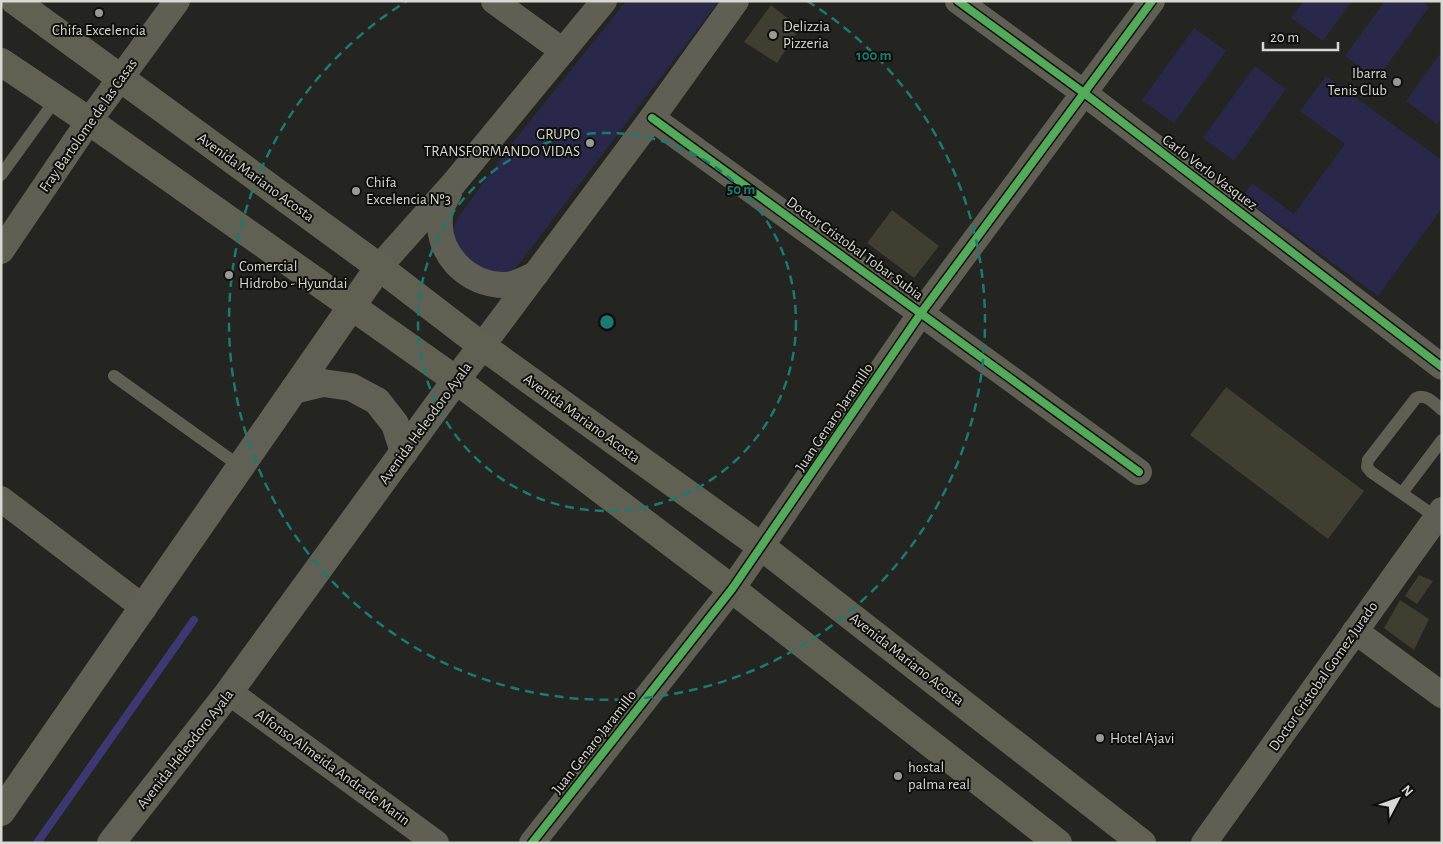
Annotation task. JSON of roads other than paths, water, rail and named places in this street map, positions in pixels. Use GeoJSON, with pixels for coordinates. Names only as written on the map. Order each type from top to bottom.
{"type":"FeatureCollection","features":[{"type":"Feature","properties":{"kind":"main road","name":"Avenida Mariano Acosta"},"geometry":{"type":"LineString","coordinates":[[15,1],[379,267],[482,346],[762,547],[1142,843]]}},
{"type":"Feature","properties":{"kind":"main road"},"geometry":{"type":"LineString","coordinates":[[1,62],[456,380],[732,589],[1058,843]]}},
{"type":"Feature","properties":{"kind":"main road"},"geometry":{"type":"LineString","coordinates":[[1,812],[379,267]]}},
{"type":"Feature","properties":{"kind":"main road","name":"Avenida Heleodoro Ayala"},"geometry":{"type":"LineString","coordinates":[[111,843],[230,692],[482,346]]}},
{"type":"Feature","properties":{"kind":"main road"},"geometry":{"type":"LineString","coordinates":[[294,390],[323,383],[352,386],[377,401],[395,424],[404,452]]}},
{"type":"Feature","properties":{"kind":"street","name":"Fray Bartolome de las Casas"},"geometry":{"type":"LineString","coordinates":[[1,251],[88,121],[177,1]]}},
{"type":"Feature","properties":{"kind":"street"},"geometry":{"type":"LineString","coordinates":[[494,1],[563,51]]}},
{"type":"Feature","properties":{"kind":"street"},"geometry":{"type":"LineString","coordinates":[[379,267],[454,183],[604,1]]}},
{"type":"Feature","properties":{"kind":"street","name":"Avenida Heleodoro Ayala"},"geometry":{"type":"LineString","coordinates":[[482,346],[652,118],[736,1]]}},
{"type":"Feature","properties":{"kind":"street","name":"Carlo Verlo Vasquez"},"geometry":{"type":"LineString","coordinates":[[958,1],[1084,93],[1442,367]]}},
{"type":"Feature","properties":{"kind":"street","name":"Juan Genaro Jaramillo"},"geometry":{"type":"LineString","coordinates":[[532,843],[732,589],[921,313],[1152,1]]}},
{"type":"Feature","properties":{"kind":"street","name":"Doctor Cristobal Tobar Subia"},"geometry":{"type":"LineString","coordinates":[[652,118],[1139,472]]}},
{"type":"Feature","properties":{"kind":"street"},"geometry":{"type":"LineString","coordinates":[[454,183],[441,209],[441,238],[455,265],[479,281],[508,285],[536,274]]}},
{"type":"Feature","properties":{"kind":"street"},"geometry":{"type":"LineString","coordinates":[[1,499],[144,608]]}},
{"type":"Feature","properties":{"kind":"street","name":"Doctor Cristobal Gomez Jurado"},"geometry":{"type":"LineString","coordinates":[[1204,843],[1439,514]]}},
{"type":"Feature","properties":{"kind":"street"},"geometry":{"type":"LineString","coordinates":[[1355,631],[1442,695]]}},
{"type":"Feature","properties":{"kind":"street","name":"Alfonso Almeida Andrade Marin"},"geometry":{"type":"LineString","coordinates":[[230,692],[436,843]]}},
{"type":"Feature","properties":{"kind":"lane"},"geometry":{"type":"LineString","coordinates":[[1,175],[56,99]]}},
{"type":"Feature","properties":{"kind":"lane"},"geometry":{"type":"LineString","coordinates":[[114,376],[242,467]]}},
{"type":"Feature","properties":{"kind":"lane"},"geometry":{"type":"LineString","coordinates":[[1439,514],[1402,493],[1371,472],[1367,467],[1368,460],[1416,398],[1420,396],[1425,397],[1442,410]]}},
{"type":"Feature","properties":{"kind":"lane"},"geometry":{"type":"LineString","coordinates":[[1402,493],[1442,440]]}},
{"type":"Feature","properties":{"kind":"waterway"},"geometry":{"type":"LineString","coordinates":[[37,843],[194,620]]}},
{"type":"Feature","properties":{"kind":"place","name":"Chifa Excelencia"},"geometry":{"type":"Point","coordinates":[99,13]}},
{"type":"Feature","properties":{"kind":"place","name":"Delizzia Pizzeria"},"geometry":{"type":"Point","coordinates":[773,35]}},
{"type":"Feature","properties":{"kind":"place","name":"Ibarra Tenis Club"},"geometry":{"type":"Point","coordinates":[1397,82]}},
{"type":"Feature","properties":{"kind":"place","name":"GRUPO TRANSFORMANDO VIDAS"},"geometry":{"type":"Point","coordinates":[590,143]}},
{"type":"Feature","properties":{"kind":"place","name":"Chifa Excelencia Nº3"},"geometry":{"type":"Point","coordinates":[356,191]}},
{"type":"Feature","properties":{"kind":"place","name":"Comercial Hidrobo - Hyundai"},"geometry":{"type":"Point","coordinates":[229,275]}},
{"type":"Feature","properties":{"kind":"place","name":"Hotel Ajavi"},"geometry":{"type":"Point","coordinates":[1100,738]}},
{"type":"Feature","properties":{"kind":"place","name":"hostal palma real"},"geometry":{"type":"Point","coordinates":[898,776]}}]}
